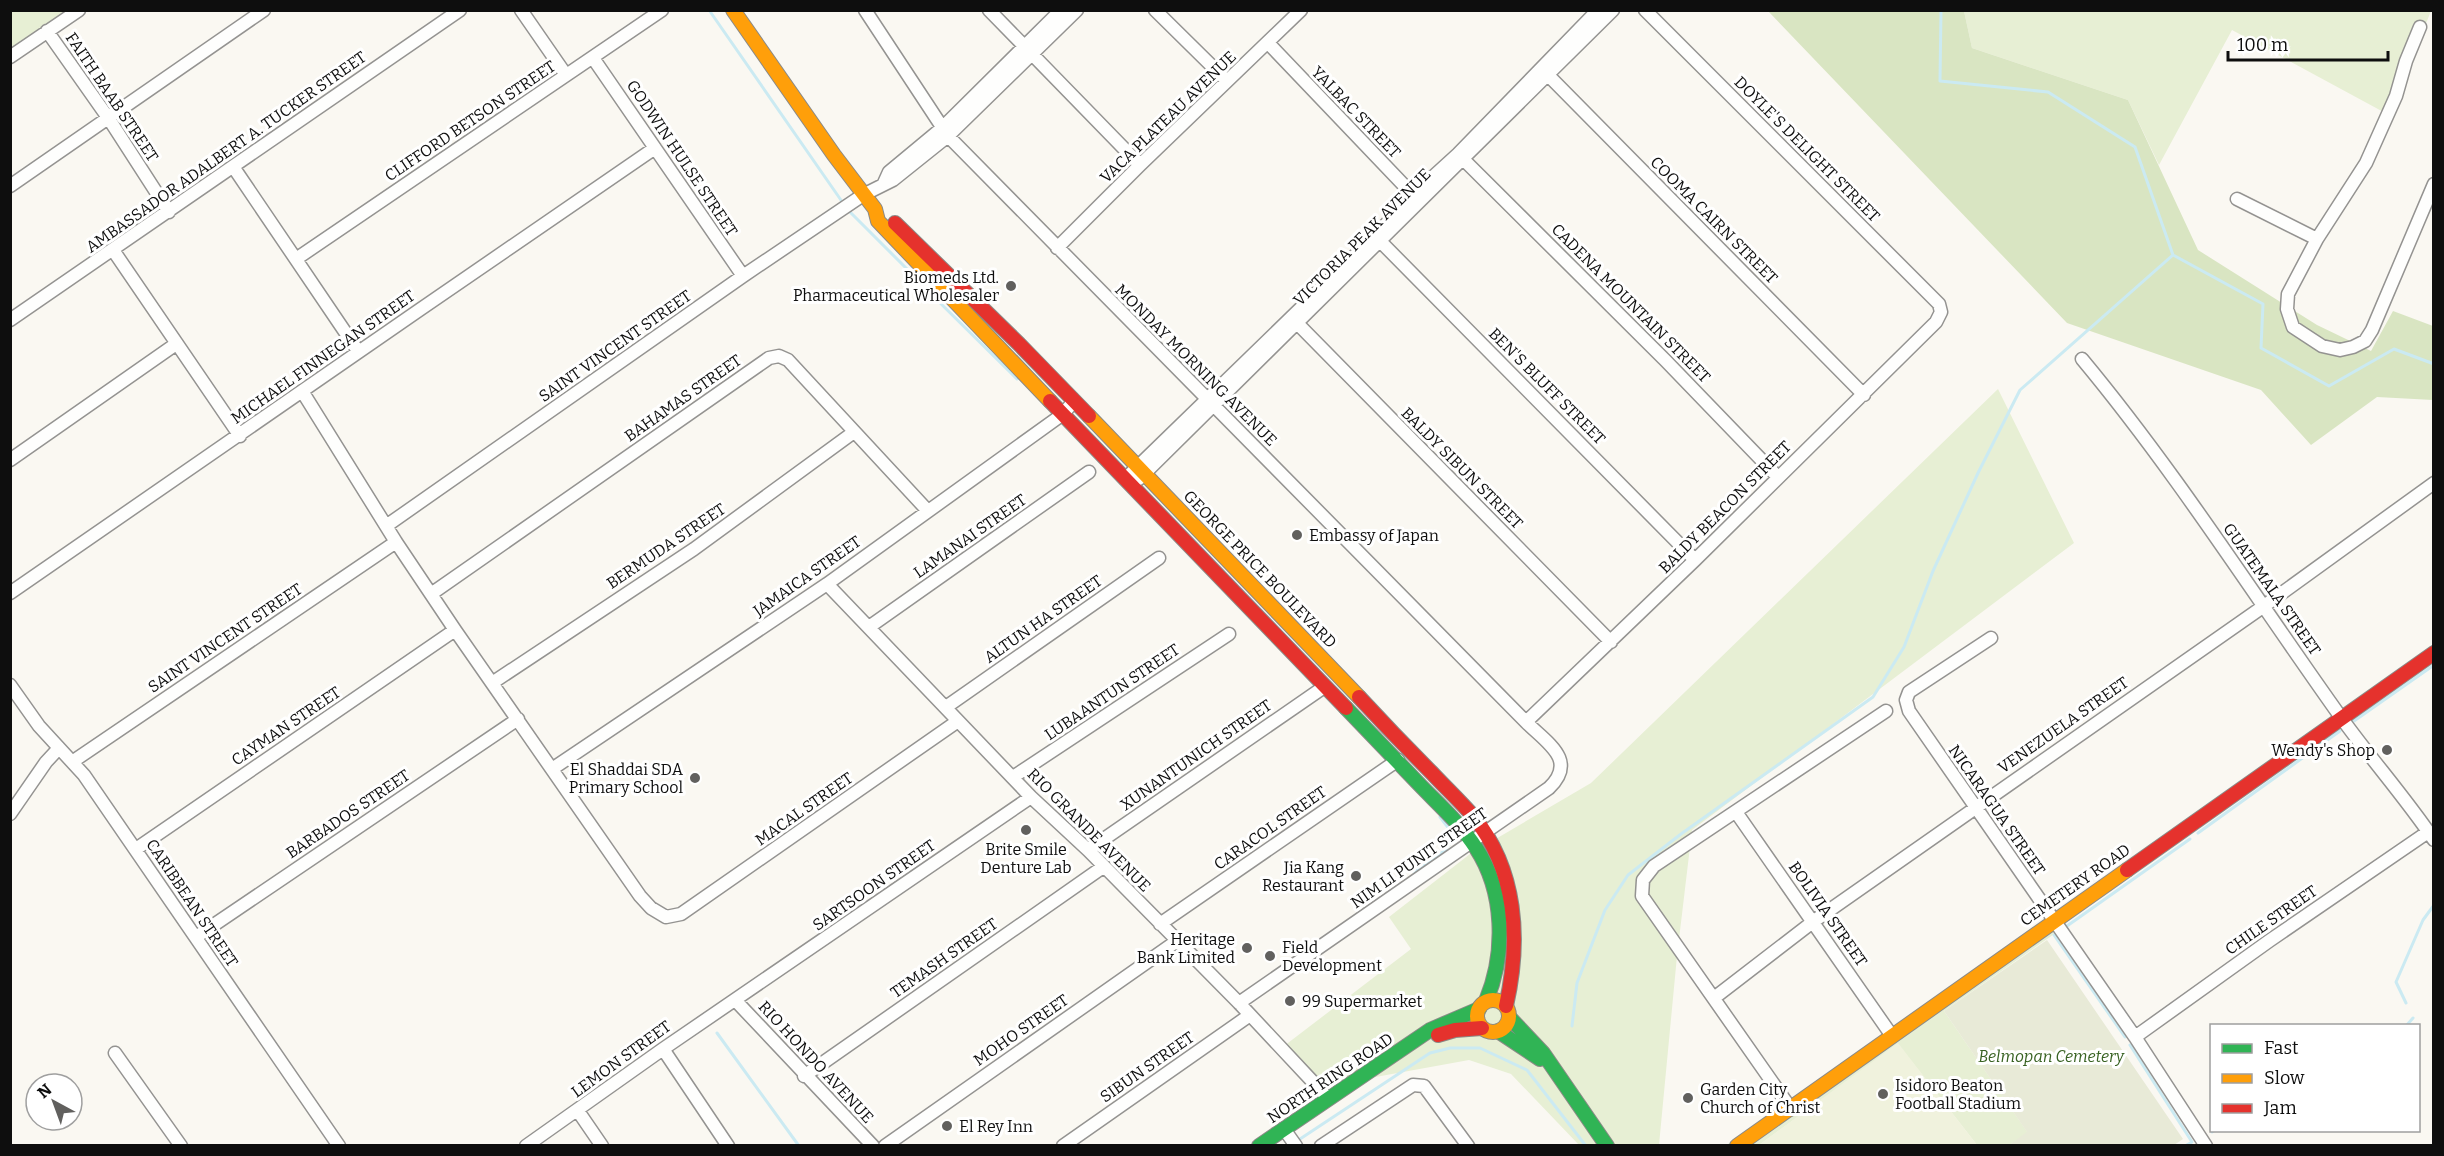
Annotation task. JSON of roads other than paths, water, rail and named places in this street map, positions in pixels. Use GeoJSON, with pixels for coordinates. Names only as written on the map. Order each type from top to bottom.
{"type":"FeatureCollection","features":[{"type":"Feature","properties":{"kind":"main road","name":"GEORGE PRICE BOULEVARD"},"geometry":{"type":"LineString","coordinates":[[733,10],[875,209],[887,215],[1074,401],[1462,803],[1485,831],[1506,872],[1514,917],[1514,966],[1508,1012]]}},
{"type":"Feature","properties":{"kind":"main road","name":"GEORGE PRICE BOULEVARD"},"geometry":{"type":"LineString","coordinates":[[875,209],[878,220],[1448,812],[1472,841],[1489,873],[1498,919],[1498,960],[1494,983],[1483,1005]]}},
{"type":"Feature","properties":{"kind":"main road"},"geometry":{"type":"LineString","coordinates":[[1272,630],[1285,618]]}},
{"type":"Feature","properties":{"kind":"main road","name":"CEMETERY ROAD"},"geometry":{"type":"LineString","coordinates":[[1737,1146],[2433,653]]}},
{"type":"Feature","properties":{"kind":"main road"},"geometry":{"type":"LineString","coordinates":[[1498,919],[1514,917]]}},
{"type":"Feature","properties":{"kind":"main road"},"geometry":{"type":"LineString","coordinates":[[1508,1012],[1506,1026],[1498,1031],[1487,1031],[1482,1028],[1477,1019],[1483,1005],[1497,1000],[1508,1012],[1538,1047],[1607,1146]]}},
{"type":"Feature","properties":{"kind":"main road","name":"NORTH RING ROAD"},"geometry":{"type":"LineString","coordinates":[[1259,1146],[1328,1097],[1420,1039],[1430,1030],[1483,1005]]}},
{"type":"Feature","properties":{"kind":"main road","name":"NORTH RING ROAD"},"geometry":{"type":"LineString","coordinates":[[1420,1039],[1455,1030],[1482,1028]]}},
{"type":"Feature","properties":{"kind":"main road"},"geometry":{"type":"LineString","coordinates":[[1498,1031],[1551,1066]]}},
{"type":"Feature","properties":{"kind":"street"},"geometry":{"type":"LineString","coordinates":[[10,57],[47,32],[62,15],[79,10]]}},
{"type":"Feature","properties":{"kind":"street"},"geometry":{"type":"LineString","coordinates":[[10,186],[264,10]]}},
{"type":"Feature","properties":{"kind":"street","name":"AMBASSADOR ADALBERT A. TUCKER STREET"},"geometry":{"type":"LineString","coordinates":[[10,320],[234,168],[460,10]]}},
{"type":"Feature","properties":{"kind":"street"},"geometry":{"type":"LineString","coordinates":[[521,10],[566,75]]}},
{"type":"Feature","properties":{"kind":"street","name":"CLIFFORD BETSON STREET"},"geometry":{"type":"LineString","coordinates":[[296,260],[662,10]]}},
{"type":"Feature","properties":{"kind":"street","name":"MONDAY MORNING AVENUE"},"geometry":{"type":"LineString","coordinates":[[865,10],[945,132],[1527,722]]}},
{"type":"Feature","properties":{"kind":"street"},"geometry":{"type":"LineString","coordinates":[[989,10],[1140,165]]}},
{"type":"Feature","properties":{"kind":"street"},"geometry":{"type":"LineString","coordinates":[[1028,50],[1061,10]]}},
{"type":"Feature","properties":{"kind":"street"},"geometry":{"type":"LineString","coordinates":[[1028,50],[1077,10]]}},
{"type":"Feature","properties":{"kind":"street"},"geometry":{"type":"LineString","coordinates":[[1155,10],[1227,81]]}},
{"type":"Feature","properties":{"kind":"street","name":"VACA PLATEAU AVENUE"},"geometry":{"type":"LineString","coordinates":[[1058,248],[1140,165],[1269,44],[1301,10]]}},
{"type":"Feature","properties":{"kind":"street"},"geometry":{"type":"LineString","coordinates":[[1545,71],[1598,10]]}},
{"type":"Feature","properties":{"kind":"street","name":"VICTORIA PEAK AVENUE"},"geometry":{"type":"LineString","coordinates":[[1128,482],[1378,239],[1545,71],[1613,10]]}},
{"type":"Feature","properties":{"kind":"street","name":"DOYLE'S DELIGHT STREET"},"geometry":{"type":"LineString","coordinates":[[1645,10],[1939,304],[1941,312]]}},
{"type":"Feature","properties":{"kind":"street"},"geometry":{"type":"LineString","coordinates":[[2420,27],[2406,61],[2396,96],[2366,163],[2317,239],[2288,294],[2289,319],[2293,327],[2322,346],[2340,350],[2365,341],[2372,330],[2433,184]]}},
{"type":"Feature","properties":{"kind":"street","name":"FAITH BAAB STREET"},"geometry":{"type":"LineString","coordinates":[[47,32],[109,118],[169,212]]}},
{"type":"Feature","properties":{"kind":"street","name":"YALBAC STREET"},"geometry":{"type":"LineString","coordinates":[[1269,44],[1417,198]]}},
{"type":"Feature","properties":{"kind":"street","name":"SAINT VINCENT STREET"},"geometry":{"type":"LineString","coordinates":[[386,526],[743,276],[863,195],[893,180],[1028,50]]}},
{"type":"Feature","properties":{"kind":"street","name":"GODWIN HULSE STREET"},"geometry":{"type":"LineString","coordinates":[[593,58],[743,276]]}},
{"type":"Feature","properties":{"kind":"street","name":"COOMA CAIRN STREET"},"geometry":{"type":"LineString","coordinates":[[1545,71],[1864,395]]}},
{"type":"Feature","properties":{"kind":"street","name":"MICHAEL FINNEGAN STREET"},"geometry":{"type":"LineString","coordinates":[[10,593],[655,148]]}},
{"type":"Feature","properties":{"kind":"street","name":"CADENA MOUNTAIN STREET"},"geometry":{"type":"LineString","coordinates":[[1461,157],[1778,477]]}},
{"type":"Feature","properties":{"kind":"street"},"geometry":{"type":"LineString","coordinates":[[234,168],[358,351]]}},
{"type":"Feature","properties":{"kind":"street"},"geometry":{"type":"LineString","coordinates":[[2237,199],[2317,239]]}},
{"type":"Feature","properties":{"kind":"street","name":"BEN'S BLUFF STREET"},"geometry":{"type":"LineString","coordinates":[[1378,239],[1695,560]]}},
{"type":"Feature","properties":{"kind":"street"},"geometry":{"type":"LineString","coordinates":[[113,250],[240,436]]}},
{"type":"Feature","properties":{"kind":"street","name":"BALDY BEACON STREET"},"geometry":{"type":"LineString","coordinates":[[1527,722],[1864,395],[1936,322],[1941,312]]}},
{"type":"Feature","properties":{"kind":"street","name":"BALDY SIBUN STREET"},"geometry":{"type":"LineString","coordinates":[[1294,320],[1611,642]]}},
{"type":"Feature","properties":{"kind":"street"},"geometry":{"type":"LineString","coordinates":[[10,460],[176,344]]}},
{"type":"Feature","properties":{"kind":"street","name":"BAHAMAS STREET"},"geometry":{"type":"LineString","coordinates":[[431,594],[769,358],[779,356],[788,360],[928,511]]}},
{"type":"Feature","properties":{"kind":"street","name":"GUATEMALA STREET"},"geometry":{"type":"LineString","coordinates":[[2082,359],[2131,421],[2341,718],[2431,836]]}},
{"type":"Feature","properties":{"kind":"street"},"geometry":{"type":"LineString","coordinates":[[302,391],[396,542],[552,769]]}},
{"type":"Feature","properties":{"kind":"street","name":"JAMAICA STREET"},"geometry":{"type":"LineString","coordinates":[[552,769],[827,584],[1063,414],[1074,401]]}},
{"type":"Feature","properties":{"kind":"street","name":"BERMUDA STREET"},"geometry":{"type":"LineString","coordinates":[[492,683],[694,549],[854,432]]}},
{"type":"Feature","properties":{"kind":"street","name":"LAMANAI STREET"},"geometry":{"type":"LineString","coordinates":[[870,627],[1089,472]]}},
{"type":"Feature","properties":{"kind":"street","name":"VENEZUELA STREET"},"geometry":{"type":"LineString","coordinates":[[1714,998],[1814,921],[2264,606],[2433,483]]}},
{"type":"Feature","properties":{"kind":"street","name":"SAINT VINCENT STREET"},"geometry":{"type":"LineString","coordinates":[[72,762],[396,542]]}},
{"type":"Feature","properties":{"kind":"street","name":"ALTUN HA STREET"},"geometry":{"type":"LineString","coordinates":[[946,707],[1159,558]]}},
{"type":"Feature","properties":{"kind":"street","name":"RIO GRANDE AVENUE"},"geometry":{"type":"LineString","coordinates":[[827,584],[1031,797],[1088,850],[1328,1097]]}},
{"type":"Feature","properties":{"kind":"street","name":"CAYMAN STREET"},"geometry":{"type":"LineString","coordinates":[[136,849],[455,630]]}},
{"type":"Feature","properties":{"kind":"street","name":"LUBAANTUN STREET"},"geometry":{"type":"LineString","coordinates":[[1013,777],[1229,634]]}},
{"type":"Feature","properties":{"kind":"street","name":"NICARAGUA STREET"},"geometry":{"type":"LineString","coordinates":[[1991,638],[1909,692],[1906,700],[1909,711],[2134,1037],[2206,1146]]}},
{"type":"Feature","properties":{"kind":"street","name":"CARIBBEAN STREET"},"geometry":{"type":"LineString","coordinates":[[10,685],[39,726],[72,762],[136,849],[339,1146]]}},
{"type":"Feature","properties":{"kind":"street","name":"XUNANTUNICH STREET"},"geometry":{"type":"LineString","coordinates":[[1088,850],[1324,687]]}},
{"type":"Feature","properties":{"kind":"street"},"geometry":{"type":"LineString","coordinates":[[1791,1109],[1642,897],[1643,880],[1654,866],[1886,711]]}},
{"type":"Feature","properties":{"kind":"street","name":"BARBADOS STREET"},"geometry":{"type":"LineString","coordinates":[[196,936],[518,719]]}},
{"type":"Feature","properties":{"kind":"street","name":"MACAL STREET"},"geometry":{"type":"LineString","coordinates":[[552,769],[640,896],[651,908],[666,917],[681,914],[958,721]]}},
{"type":"Feature","properties":{"kind":"street","name":"NIM LI PUNIT STREET"},"geometry":{"type":"LineString","coordinates":[[1239,1003],[1550,788],[1559,779],[1563,763],[1558,754],[1527,722]]}},
{"type":"Feature","properties":{"kind":"street"},"geometry":{"type":"LineString","coordinates":[[10,814],[46,762],[59,748]]}},
{"type":"Feature","properties":{"kind":"street","name":"CARACOL STREET"},"geometry":{"type":"LineString","coordinates":[[1160,924],[1398,760]]}},
{"type":"Feature","properties":{"kind":"street","name":"SARTSOON STREET"},"geometry":{"type":"LineString","coordinates":[[736,1001],[1031,797]]}},
{"type":"Feature","properties":{"kind":"street","name":"BOLIVIA STREET"},"geometry":{"type":"LineString","coordinates":[[1736,812],[1892,1036]]}},
{"type":"Feature","properties":{"kind":"street","name":"CHILE STREET"},"geometry":{"type":"LineString","coordinates":[[2134,1037],[2269,941],[2431,836]]}},
{"type":"Feature","properties":{"kind":"street","name":"TEMASH STREET"},"geometry":{"type":"LineString","coordinates":[[804,1076],[1103,867]]}},
{"type":"Feature","properties":{"kind":"street","name":"MOHO STREET"},"geometry":{"type":"LineString","coordinates":[[885,1146],[1177,941]]}},
{"type":"Feature","properties":{"kind":"street","name":"LEMON STREET"},"geometry":{"type":"LineString","coordinates":[[526,1146],[663,1049],[736,1001]]}},
{"type":"Feature","properties":{"kind":"street","name":"RIO HONDO AVENUE"},"geometry":{"type":"LineString","coordinates":[[736,1001],[804,1076],[873,1146]]}},
{"type":"Feature","properties":{"kind":"street","name":"SIBUN STREET"},"geometry":{"type":"LineString","coordinates":[[1062,1146],[1250,1015]]}},
{"type":"Feature","properties":{"kind":"street"},"geometry":{"type":"LineString","coordinates":[[663,1049],[728,1146]]}},
{"type":"Feature","properties":{"kind":"street"},"geometry":{"type":"LineString","coordinates":[[115,1053],[182,1146]]}},
{"type":"Feature","properties":{"kind":"street"},"geometry":{"type":"LineString","coordinates":[[1321,1146],[1340,1140],[1413,1085],[1424,1086],[1468,1146]]}},
{"type":"Feature","properties":{"kind":"street"},"geometry":{"type":"LineString","coordinates":[[578,1111],[602,1146]]}},
{"type":"Feature","properties":{"kind":"street"},"geometry":{"type":"LineString","coordinates":[[1284,1129],[1296,1146]]}},
{"type":"Feature","properties":{"kind":"waterway"},"geometry":{"type":"LineString","coordinates":[[709,10],[843,203]]}},
{"type":"Feature","properties":{"kind":"waterway"},"geometry":{"type":"LineString","coordinates":[[1941,10],[1940,81],[2048,92],[2135,147],[2173,255],[2263,304],[2261,348],[2329,386],[2394,349],[2434,364]]}},
{"type":"Feature","properties":{"kind":"waterway"},"geometry":{"type":"LineString","coordinates":[[850,212],[918,280]]}},
{"type":"Feature","properties":{"kind":"waterway"},"geometry":{"type":"LineString","coordinates":[[1572,1026],[1577,983],[1605,910],[1628,875],[1681,834],[1873,697],[1904,647],[1933,571],[1978,473],[2020,390],[2173,255]]}},
{"type":"Feature","properties":{"kind":"waterway"},"geometry":{"type":"LineString","coordinates":[[929,292],[1017,379]]}},
{"type":"Feature","properties":{"kind":"waterway"},"geometry":{"type":"LineString","coordinates":[[2354,721],[2434,665]]}},
{"type":"Feature","properties":{"kind":"waterway"},"geometry":{"type":"LineString","coordinates":[[2198,833],[2340,731]]}},
{"type":"Feature","properties":{"kind":"waterway"},"geometry":{"type":"LineString","coordinates":[[1414,872],[1444,851],[1451,842],[1450,830],[1440,817]]}},
{"type":"Feature","properties":{"kind":"waterway"},"geometry":{"type":"LineString","coordinates":[[2067,926],[2190,839]]}},
{"type":"Feature","properties":{"kind":"waterway"},"geometry":{"type":"LineString","coordinates":[[2406,1003],[2396,982],[2423,920],[2434,905]]}},
{"type":"Feature","properties":{"kind":"waterway"},"geometry":{"type":"LineString","coordinates":[[2054,935],[2125,1037]]}},
{"type":"Feature","properties":{"kind":"waterway"},"geometry":{"type":"LineString","coordinates":[[2408,1024],[2413,1018]]}},
{"type":"Feature","properties":{"kind":"waterway"},"geometry":{"type":"LineString","coordinates":[[717,1033],[799,1146]]}},
{"type":"Feature","properties":{"kind":"waterway"},"geometry":{"type":"LineString","coordinates":[[2130,1045],[2192,1142],[2185,1146]]}},
{"type":"Feature","properties":{"kind":"waterway"},"geometry":{"type":"LineString","coordinates":[[1300,1139],[1430,1053],[1450,1048],[1480,1048],[1527,1070],[1586,1146]]}},
{"type":"Feature","properties":{"kind":"place","name":"Biomeds Ltd. Pharmaceutical Wholesaler"},"geometry":{"type":"Point","coordinates":[1011,286]}},
{"type":"Feature","properties":{"kind":"place","name":"Embassy of Japan"},"geometry":{"type":"Point","coordinates":[1297,535]}},
{"type":"Feature","properties":{"kind":"place","name":"Wendy's Shop"},"geometry":{"type":"Point","coordinates":[2387,750]}},
{"type":"Feature","properties":{"kind":"place","name":"El Shaddai SDA Primary School"},"geometry":{"type":"Point","coordinates":[695,778]}},
{"type":"Feature","properties":{"kind":"place","name":"Brite Smile Denture Lab"},"geometry":{"type":"Point","coordinates":[1026,830]}},
{"type":"Feature","properties":{"kind":"place","name":"Jia Kang Restaurant"},"geometry":{"type":"Point","coordinates":[1356,876]}},
{"type":"Feature","properties":{"kind":"place","name":"Heritage Bank Limited"},"geometry":{"type":"Point","coordinates":[1247,948]}},
{"type":"Feature","properties":{"kind":"place","name":"Field Development"},"geometry":{"type":"Point","coordinates":[1270,956]}},
{"type":"Feature","properties":{"kind":"place","name":"99 Supermarket"},"geometry":{"type":"Point","coordinates":[1290,1001]}},
{"type":"Feature","properties":{"kind":"place","name":"Isidoro Beaton Football Stadium"},"geometry":{"type":"Point","coordinates":[1883,1094]}},
{"type":"Feature","properties":{"kind":"place","name":"Garden City Church of Christ"},"geometry":{"type":"Point","coordinates":[1688,1098]}},
{"type":"Feature","properties":{"kind":"place","name":"El Rey Inn"},"geometry":{"type":"Point","coordinates":[947,1126]}},
{"type":"Feature","properties":{"kind":"park label","name":"Belmopan Cemetery"},"geometry":{"type":"Point","coordinates":[2051,1056]}}]}
